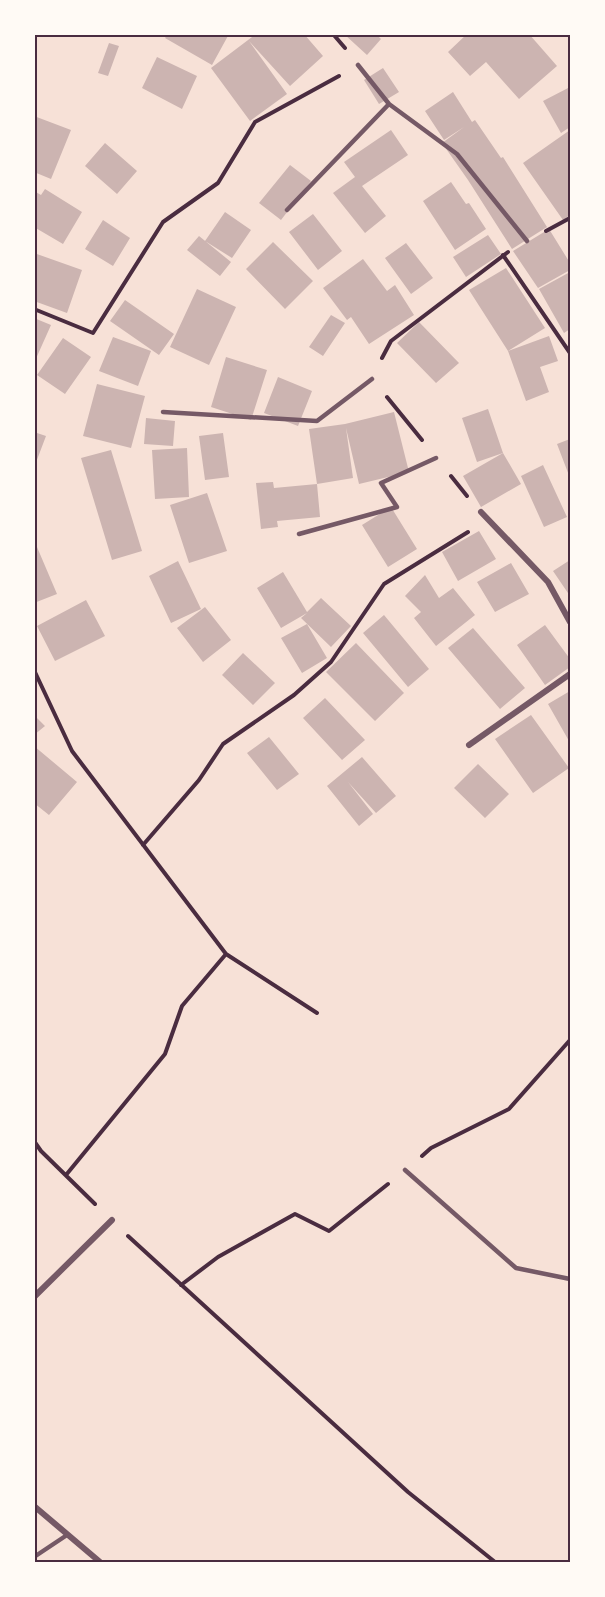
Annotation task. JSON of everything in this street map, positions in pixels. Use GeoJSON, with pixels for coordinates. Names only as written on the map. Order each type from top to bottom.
{"type":"FeatureCollection","features":[{"type":"Feature","properties":{"kind":"street"},"geometry":{"type":"LineString","coordinates":[[481,512],[548,582],[570,622]]}},
{"type":"Feature","properties":{"kind":"street"},"geometry":{"type":"LineString","coordinates":[[470,745],[570,674]]}},
{"type":"Feature","properties":{"kind":"street"},"geometry":{"type":"LineString","coordinates":[[34,1297],[112,1220]]}},
{"type":"Feature","properties":{"kind":"street"},"geometry":{"type":"LineString","coordinates":[[34,1506],[100,1563]]}},
{"type":"Feature","properties":{"kind":"lane"},"geometry":{"type":"LineString","coordinates":[[358,65],[389,104],[458,154],[527,241]]}},
{"type":"Feature","properties":{"kind":"lane"},"geometry":{"type":"LineString","coordinates":[[287,210],[389,104]]}},
{"type":"Feature","properties":{"kind":"lane"},"geometry":{"type":"LineString","coordinates":[[163,412],[317,421],[372,380]]}},
{"type":"Feature","properties":{"kind":"lane"},"geometry":{"type":"LineString","coordinates":[[299,534],[397,507],[381,483],[436,458]]}},
{"type":"Feature","properties":{"kind":"lane"},"geometry":{"type":"LineString","coordinates":[[405,1170],[516,1268],[570,1279]]}},
{"type":"Feature","properties":{"kind":"lane"},"geometry":{"type":"LineString","coordinates":[[34,1557],[67,1535]]}},
{"type":"Feature","properties":{"kind":"path"},"geometry":{"type":"LineString","coordinates":[[34,309],[93,333],[163,222],[218,183],[255,122],[358,65],[333,34]]}},
{"type":"Feature","properties":{"kind":"path"},"geometry":{"type":"LineString","coordinates":[[143,845],[199,780],[223,744],[294,695],[331,662],[384,584],[431,553],[482,524],[481,512],[372,380],[391,341],[503,255],[570,219]]}},
{"type":"Feature","properties":{"kind":"path"},"geometry":{"type":"LineString","coordinates":[[503,255],[570,353]]}},
{"type":"Feature","properties":{"kind":"path"},"geometry":{"type":"LineString","coordinates":[[34,670],[72,751],[226,954],[317,1013]]}},
{"type":"Feature","properties":{"kind":"path"},"geometry":{"type":"LineString","coordinates":[[66,1175],[165,1054],[182,1006],[226,954]]}},
{"type":"Feature","properties":{"kind":"path"},"geometry":{"type":"LineString","coordinates":[[34,1141],[41,1151],[112,1220],[408,1492],[495,1563]]}},
{"type":"Feature","properties":{"kind":"building"},"geometry":{"type":"Polygon","coordinates":[[[168,34],[229,34],[212,65],[165,38],[168,34]]]}},
{"type":"Feature","properties":{"kind":"building"},"geometry":{"type":"Polygon","coordinates":[[[256,34],[304,34],[323,56],[290,86],[249,41],[287,94],[250,121],[211,68],[256,34]]]}},
{"type":"Feature","properties":{"kind":"building"},"geometry":{"type":"Polygon","coordinates":[[[344,34],[376,34],[381,39],[367,55],[344,34]]]}},
{"type":"Feature","properties":{"kind":"building"},"geometry":{"type":"Polygon","coordinates":[[[467,34],[529,34],[557,66],[519,99],[486,62],[470,76],[448,52],[467,34]]]}},
{"type":"Feature","properties":{"kind":"building"},"geometry":{"type":"Polygon","coordinates":[[[109,43],[119,46],[108,76],[98,73],[109,43]]]}},
{"type":"Feature","properties":{"kind":"building"},"geometry":{"type":"Polygon","coordinates":[[[157,57],[197,76],[182,109],[142,88],[157,57]]]}},
{"type":"Feature","properties":{"kind":"building"},"geometry":{"type":"Polygon","coordinates":[[[383,68],[399,92],[379,104],[364,80],[383,68]]]}},
{"type":"Feature","properties":{"kind":"building"},"geometry":{"type":"Polygon","coordinates":[[[570,87],[570,127],[561,133],[543,101],[570,87]]]}},
{"type":"Feature","properties":{"kind":"building"},"geometry":{"type":"Polygon","coordinates":[[[453,92],[472,122],[475,120],[501,158],[503,157],[547,227],[512,249],[442,143],[464,127],[444,140],[425,111],[453,92]]]}},
{"type":"Feature","properties":{"kind":"building"},"geometry":{"type":"Polygon","coordinates":[[[34,116],[71,130],[51,179],[34,172],[34,116]]]}},
{"type":"Feature","properties":{"kind":"building"},"geometry":{"type":"Polygon","coordinates":[[[391,130],[408,155],[362,186],[386,216],[365,233],[333,193],[355,177],[344,162],[391,130]]]}},
{"type":"Feature","properties":{"kind":"building"},"geometry":{"type":"Polygon","coordinates":[[[570,130],[570,215],[563,220],[523,163],[570,130]]]}},
{"type":"Feature","properties":{"kind":"building"},"geometry":{"type":"Polygon","coordinates":[[[105,143],[137,171],[117,194],[85,166],[105,143]]]}},
{"type":"Feature","properties":{"kind":"building"},"geometry":{"type":"Polygon","coordinates":[[[290,165],[311,181],[281,220],[259,203],[290,165]]]}},
{"type":"Feature","properties":{"kind":"building"},"geometry":{"type":"Polygon","coordinates":[[[451,182],[466,204],[469,203],[486,229],[455,250],[423,201],[451,182]]]}},
{"type":"Feature","properties":{"kind":"building"},"geometry":{"type":"Polygon","coordinates":[[[45,189],[82,212],[63,244],[34,227],[34,191],[41,195],[45,189]]]}},
{"type":"Feature","properties":{"kind":"building"},"geometry":{"type":"Polygon","coordinates":[[[225,212],[251,230],[232,258],[205,241],[225,212]]]}},
{"type":"Feature","properties":{"kind":"building"},"geometry":{"type":"Polygon","coordinates":[[[313,214],[342,251],[318,270],[289,232],[313,214]]]}},
{"type":"Feature","properties":{"kind":"building"},"geometry":{"type":"Polygon","coordinates":[[[103,220],[130,238],[113,266],[85,249],[103,220]]]}},
{"type":"Feature","properties":{"kind":"building"},"geometry":{"type":"Polygon","coordinates":[[[549,229],[570,263],[570,270],[538,288],[513,251],[549,229]]]}},
{"type":"Feature","properties":{"kind":"building"},"geometry":{"type":"Polygon","coordinates":[[[488,235],[501,254],[466,277],[453,257],[488,235]]]}},
{"type":"Feature","properties":{"kind":"building"},"geometry":{"type":"Polygon","coordinates":[[[199,236],[231,262],[220,276],[187,250],[199,236]]]}},
{"type":"Feature","properties":{"kind":"building"},"geometry":{"type":"Polygon","coordinates":[[[273,242],[313,281],[285,309],[246,269],[273,242]]]}},
{"type":"Feature","properties":{"kind":"building"},"geometry":{"type":"Polygon","coordinates":[[[406,243],[433,278],[411,294],[385,258],[406,243]]]}},
{"type":"Feature","properties":{"kind":"building"},"geometry":{"type":"Polygon","coordinates":[[[34,253],[82,270],[67,313],[34,301],[34,253]]]}},
{"type":"Feature","properties":{"kind":"building"},"geometry":{"type":"Polygon","coordinates":[[[363,259],[387,291],[395,285],[414,315],[369,344],[351,317],[347,320],[323,288],[363,259]]]}},
{"type":"Feature","properties":{"kind":"building"},"geometry":{"type":"Polygon","coordinates":[[[506,268],[545,328],[508,351],[469,290],[506,268]]]}},
{"type":"Feature","properties":{"kind":"building"},"geometry":{"type":"Polygon","coordinates":[[[570,272],[570,329],[564,333],[539,289],[570,272]]]}},
{"type":"Feature","properties":{"kind":"building"},"geometry":{"type":"Polygon","coordinates":[[[197,289],[236,307],[209,365],[170,347],[197,289]]]}},
{"type":"Feature","properties":{"kind":"building"},"geometry":{"type":"Polygon","coordinates":[[[125,300],[174,334],[159,355],[110,321],[125,300]]]}},
{"type":"Feature","properties":{"kind":"building"},"geometry":{"type":"Polygon","coordinates":[[[331,315],[345,323],[323,356],[309,347],[331,315]]]}},
{"type":"Feature","properties":{"kind":"building"},"geometry":{"type":"Polygon","coordinates":[[[34,318],[51,325],[34,363],[34,318]]]}},
{"type":"Feature","properties":{"kind":"building"},"geometry":{"type":"Polygon","coordinates":[[[419,322],[459,363],[436,383],[397,343],[419,322]]]}},
{"type":"Feature","properties":{"kind":"building"},"geometry":{"type":"Polygon","coordinates":[[[549,336],[558,361],[540,367],[549,392],[526,401],[508,351],[549,336]]]}},
{"type":"Feature","properties":{"kind":"building"},"geometry":{"type":"Polygon","coordinates":[[[113,337],[151,351],[138,386],[99,371],[113,337]]]}},
{"type":"Feature","properties":{"kind":"building"},"geometry":{"type":"Polygon","coordinates":[[[63,338],[91,357],[65,394],[37,375],[63,338]]]}},
{"type":"Feature","properties":{"kind":"building"},"geometry":{"type":"Polygon","coordinates":[[[226,357],[267,370],[251,420],[211,407],[226,357]]]}},
{"type":"Feature","properties":{"kind":"building"},"geometry":{"type":"Polygon","coordinates":[[[278,377],[312,391],[298,426],[264,413],[278,377]]]}},
{"type":"Feature","properties":{"kind":"building"},"geometry":{"type":"Polygon","coordinates":[[[97,384],[145,396],[131,448],[83,436],[97,384]]]}},
{"type":"Feature","properties":{"kind":"building"},"geometry":{"type":"Polygon","coordinates":[[[488,409],[503,453],[477,462],[462,418],[488,409]]]}},
{"type":"Feature","properties":{"kind":"building"},"geometry":{"type":"Polygon","coordinates":[[[394,412],[409,472],[359,484],[346,428],[353,478],[317,484],[309,429],[345,424],[394,412]]]}},
{"type":"Feature","properties":{"kind":"building"},"geometry":{"type":"Polygon","coordinates":[[[146,418],[175,421],[173,446],[144,444],[146,418]]]}},
{"type":"Feature","properties":{"kind":"building"},"geometry":{"type":"Polygon","coordinates":[[[34,432],[46,436],[35,465],[34,465],[34,432]]]}},
{"type":"Feature","properties":{"kind":"building"},"geometry":{"type":"Polygon","coordinates":[[[223,433],[229,477],[205,480],[199,436],[223,433]]]}},
{"type":"Feature","properties":{"kind":"building"},"geometry":{"type":"Polygon","coordinates":[[[570,439],[570,478],[557,444],[570,439]]]}},
{"type":"Feature","properties":{"kind":"building"},"geometry":{"type":"Polygon","coordinates":[[[187,448],[189,497],[155,499],[152,450],[187,448]]]}},
{"type":"Feature","properties":{"kind":"building"},"geometry":{"type":"Polygon","coordinates":[[[111,450],[142,551],[112,560],[81,458],[111,450]]]}},
{"type":"Feature","properties":{"kind":"building"},"geometry":{"type":"Polygon","coordinates":[[[503,453],[521,484],[481,507],[463,476],[503,453]]]}},
{"type":"Feature","properties":{"kind":"building"},"geometry":{"type":"Polygon","coordinates":[[[543,465],[567,517],[544,527],[521,476],[543,465]]]}},
{"type":"Feature","properties":{"kind":"building"},"geometry":{"type":"Polygon","coordinates":[[[273,482],[274,488],[317,484],[320,517],[277,521],[278,527],[261,529],[256,483],[273,482]]]}},
{"type":"Feature","properties":{"kind":"building"},"geometry":{"type":"Polygon","coordinates":[[[207,493],[227,551],[189,563],[170,505],[207,493]]]}},
{"type":"Feature","properties":{"kind":"building"},"geometry":{"type":"Polygon","coordinates":[[[391,507],[417,549],[388,567],[362,525],[391,507]]]}},
{"type":"Feature","properties":{"kind":"building"},"geometry":{"type":"Polygon","coordinates":[[[479,531],[496,559],[458,581],[442,552],[479,531]]]}},
{"type":"Feature","properties":{"kind":"building"},"geometry":{"type":"Polygon","coordinates":[[[34,540],[57,594],[34,603],[34,540]]]}},
{"type":"Feature","properties":{"kind":"building"},"geometry":{"type":"Polygon","coordinates":[[[570,560],[570,596],[553,571],[570,560]]]}},
{"type":"Feature","properties":{"kind":"building"},"geometry":{"type":"Polygon","coordinates":[[[178,561],[201,609],[171,623],[149,576],[178,561]]]}},
{"type":"Feature","properties":{"kind":"building"},"geometry":{"type":"Polygon","coordinates":[[[511,563],[529,594],[495,612],[477,582],[511,563]]]}},
{"type":"Feature","properties":{"kind":"building"},"geometry":{"type":"Polygon","coordinates":[[[283,572],[307,612],[321,598],[351,626],[331,647],[301,618],[307,613],[281,628],[257,588],[283,572]]]}},
{"type":"Feature","properties":{"kind":"building"},"geometry":{"type":"Polygon","coordinates":[[[425,575],[439,598],[453,588],[475,615],[436,646],[414,618],[421,612],[405,596],[425,575]]]}},
{"type":"Feature","properties":{"kind":"building"},"geometry":{"type":"Polygon","coordinates":[[[86,600],[105,636],[55,661],[37,626],[86,600]]]}},
{"type":"Feature","properties":{"kind":"building"},"geometry":{"type":"Polygon","coordinates":[[[205,607],[231,640],[203,662],[177,628],[205,607]]]}},
{"type":"Feature","properties":{"kind":"building"},"geometry":{"type":"Polygon","coordinates":[[[384,615],[429,669],[408,687],[363,633],[384,615]]]}},
{"type":"Feature","properties":{"kind":"building"},"geometry":{"type":"Polygon","coordinates":[[[307,624],[327,658],[302,673],[281,638],[307,624]]]}},
{"type":"Feature","properties":{"kind":"building"},"geometry":{"type":"Polygon","coordinates":[[[545,625],[570,659],[570,667],[545,685],[517,645],[545,625]]]}},
{"type":"Feature","properties":{"kind":"building"},"geometry":{"type":"Polygon","coordinates":[[[473,628],[525,688],[500,709],[448,648],[473,628]]]}},
{"type":"Feature","properties":{"kind":"building"},"geometry":{"type":"Polygon","coordinates":[[[356,643],[404,693],[375,721],[326,672],[356,643]]]}},
{"type":"Feature","properties":{"kind":"building"},"geometry":{"type":"Polygon","coordinates":[[[243,653],[275,683],[253,705],[222,675],[243,653]]]}},
{"type":"Feature","properties":{"kind":"building"},"geometry":{"type":"Polygon","coordinates":[[[570,691],[570,740],[569,741],[548,704],[570,691]]]}},
{"type":"Feature","properties":{"kind":"building"},"geometry":{"type":"Polygon","coordinates":[[[325,698],[365,740],[342,760],[303,718],[325,698]]]}},
{"type":"Feature","properties":{"kind":"building"},"geometry":{"type":"Polygon","coordinates":[[[34,715],[45,726],[34,735],[34,715]]]}},
{"type":"Feature","properties":{"kind":"building"},"geometry":{"type":"Polygon","coordinates":[[[531,715],[569,768],[533,793],[495,739],[531,715]]]}},
{"type":"Feature","properties":{"kind":"building"},"geometry":{"type":"Polygon","coordinates":[[[269,737],[299,774],[277,790],[247,753],[269,737]]]}},
{"type":"Feature","properties":{"kind":"building"},"geometry":{"type":"Polygon","coordinates":[[[34,746],[77,782],[49,815],[34,803],[34,746]]]}},
{"type":"Feature","properties":{"kind":"building"},"geometry":{"type":"Polygon","coordinates":[[[362,757],[396,796],[376,813],[348,782],[373,814],[359,826],[327,786],[362,757]]]}},
{"type":"Feature","properties":{"kind":"building"},"geometry":{"type":"Polygon","coordinates":[[[478,764],[509,794],[485,818],[454,788],[478,764]]]}}]}
